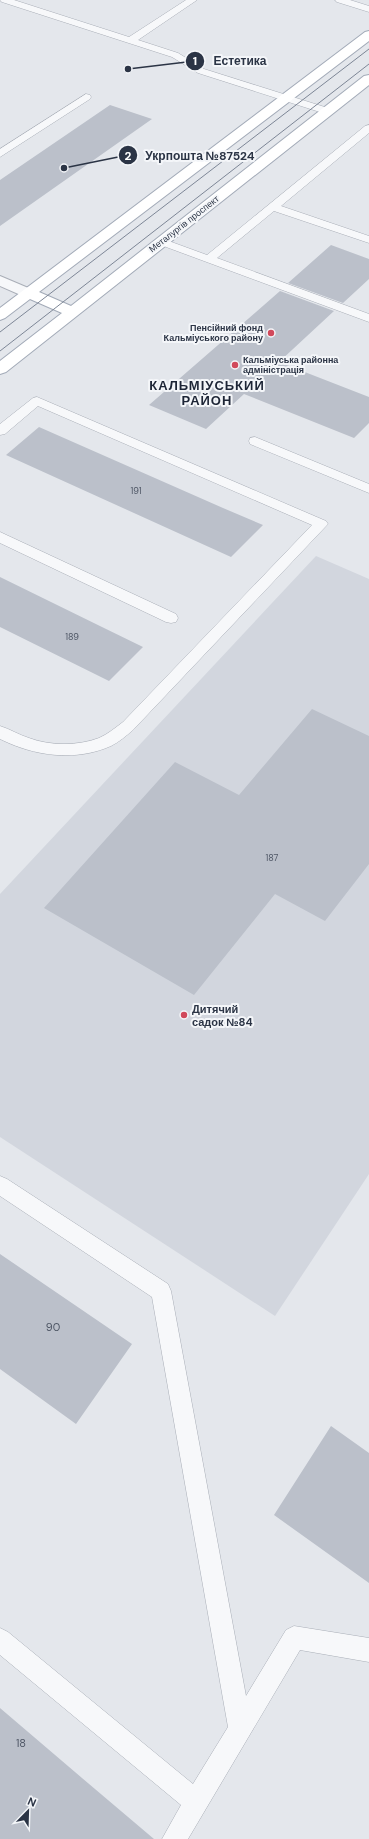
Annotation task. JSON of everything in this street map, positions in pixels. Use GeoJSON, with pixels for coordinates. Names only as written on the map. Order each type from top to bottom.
{"type":"FeatureCollection","features":[{"type":"Feature","properties":{"kind":"main road"},"geometry":{"type":"LineString","coordinates":[[0,315],[369,35]]}},
{"type":"Feature","properties":{"kind":"main road","name":"Металургів проспект"},"geometry":{"type":"LineString","coordinates":[[0,369],[369,79]]}},
{"type":"Feature","properties":{"kind":"main road"},"geometry":{"type":"LineString","coordinates":[[28,293],[73,312]]}},
{"type":"Feature","properties":{"kind":"street"},"geometry":{"type":"LineString","coordinates":[[0,281],[28,293]]}},
{"type":"Feature","properties":{"kind":"lane"},"geometry":{"type":"LineString","coordinates":[[5,0],[175,56],[201,71],[327,111]]}},
{"type":"Feature","properties":{"kind":"lane"},"geometry":{"type":"LineString","coordinates":[[130,41],[192,0]]}},
{"type":"Feature","properties":{"kind":"lane"},"geometry":{"type":"LineString","coordinates":[[340,0],[369,8]]}},
{"type":"Feature","properties":{"kind":"lane"},"geometry":{"type":"LineString","coordinates":[[0,154],[86,97]]}},
{"type":"Feature","properties":{"kind":"lane"},"geometry":{"type":"LineString","coordinates":[[209,259],[369,128]]}},
{"type":"Feature","properties":{"kind":"lane"},"geometry":{"type":"LineString","coordinates":[[354,140],[369,145]]}},
{"type":"Feature","properties":{"kind":"lane"},"geometry":{"type":"LineString","coordinates":[[273,207],[369,240]]}},
{"type":"Feature","properties":{"kind":"lane"},"geometry":{"type":"LineString","coordinates":[[162,242],[369,318]]}},
{"type":"Feature","properties":{"kind":"lane"},"geometry":{"type":"LineString","coordinates":[[0,431],[37,401],[321,524],[128,726],[103,743],[72,750],[42,749],[15,740],[0,732]]}},
{"type":"Feature","properties":{"kind":"lane"},"geometry":{"type":"LineString","coordinates":[[255,441],[369,489]]}},
{"type":"Feature","properties":{"kind":"lane"},"geometry":{"type":"LineString","coordinates":[[0,537],[171,618]]}},
{"type":"Feature","properties":{"kind":"lane"},"geometry":{"type":"LineString","coordinates":[[0,1185],[161,1291],[240,1729]]}},
{"type":"Feature","properties":{"kind":"lane"},"geometry":{"type":"LineString","coordinates":[[174,1839],[294,1638],[369,1650]]}},
{"type":"Feature","properties":{"kind":"lane"},"geometry":{"type":"LineString","coordinates":[[0,1640],[196,1802]]}},
{"type":"Feature","properties":{"kind":"shaded area","name":"Дитячий садок №84"},"geometry":{"type":"Polygon","coordinates":[[[316,556],[369,579],[369,1174],[275,1316],[0,1137],[0,894],[316,556]]]}},
{"type":"Feature","properties":{"kind":"building"},"geometry":{"type":"Polygon","coordinates":[[[110,105],[152,119],[0,226],[0,180],[110,105]]]}},
{"type":"Feature","properties":{"kind":"building"},"geometry":{"type":"Polygon","coordinates":[[[331,245],[369,259],[369,279],[343,303],[288,283],[331,245]]]}},
{"type":"Feature","properties":{"kind":"building"},"geometry":{"type":"Polygon","coordinates":[[[280,291],[334,311],[279,362],[369,397],[369,423],[354,438],[244,394],[206,429],[149,405],[280,291]]]}},
{"type":"Feature","properties":{"kind":"building"},"geometry":{"type":"Polygon","coordinates":[[[39,427],[263,525],[231,557],[6,455],[39,427]]]}},
{"type":"Feature","properties":{"kind":"building"},"geometry":{"type":"Polygon","coordinates":[[[0,577],[143,647],[109,681],[0,627],[0,577]]]}},
{"type":"Feature","properties":{"kind":"building"},"geometry":{"type":"Polygon","coordinates":[[[312,709],[369,736],[369,864],[325,921],[275,894],[194,995],[44,908],[175,762],[239,795],[312,709]]]}},
{"type":"Feature","properties":{"kind":"building"},"geometry":{"type":"Polygon","coordinates":[[[0,1254],[132,1344],[76,1424],[0,1369],[0,1254]]]}},
{"type":"Feature","properties":{"kind":"building"},"geometry":{"type":"Polygon","coordinates":[[[331,1426],[369,1453],[369,1583],[274,1515],[331,1426]]]}},
{"type":"Feature","properties":{"kind":"building"},"geometry":{"type":"Polygon","coordinates":[[[0,1708],[82,1778],[154,1839],[0,1839],[0,1708]]]}},
{"type":"Feature","properties":{"kind":"tram line"},"geometry":{"type":"LineString","coordinates":[[0,332],[369,49]]}},
{"type":"Feature","properties":{"kind":"tram line"},"geometry":{"type":"LineString","coordinates":[[0,351],[369,64]]}},
{"type":"Feature","properties":{"kind":"place","name":"Естетика"},"geometry":{"type":"Point","coordinates":[128,69]}},
{"type":"Feature","properties":{"kind":"place","name":"Укрпошта №87524"},"geometry":{"type":"Point","coordinates":[64,168]}},
{"type":"Feature","properties":{"kind":"place","name":"Пенсійний фонд Кальміуського району"},"geometry":{"type":"Point","coordinates":[271,333]}},
{"type":"Feature","properties":{"kind":"place","name":"Кальміуська районна адміністрація"},"geometry":{"type":"Point","coordinates":[235,365]}},
{"type":"Feature","properties":{"kind":"place","name":"Дитячий садок №84"},"geometry":{"type":"Point","coordinates":[184,1015]}},
{"type":"Feature","properties":{"kind":"district","name":"КАЛЬМІУСЬКИЙ РАЙОН"},"geometry":{"type":"Point","coordinates":[207,392]}}]}
